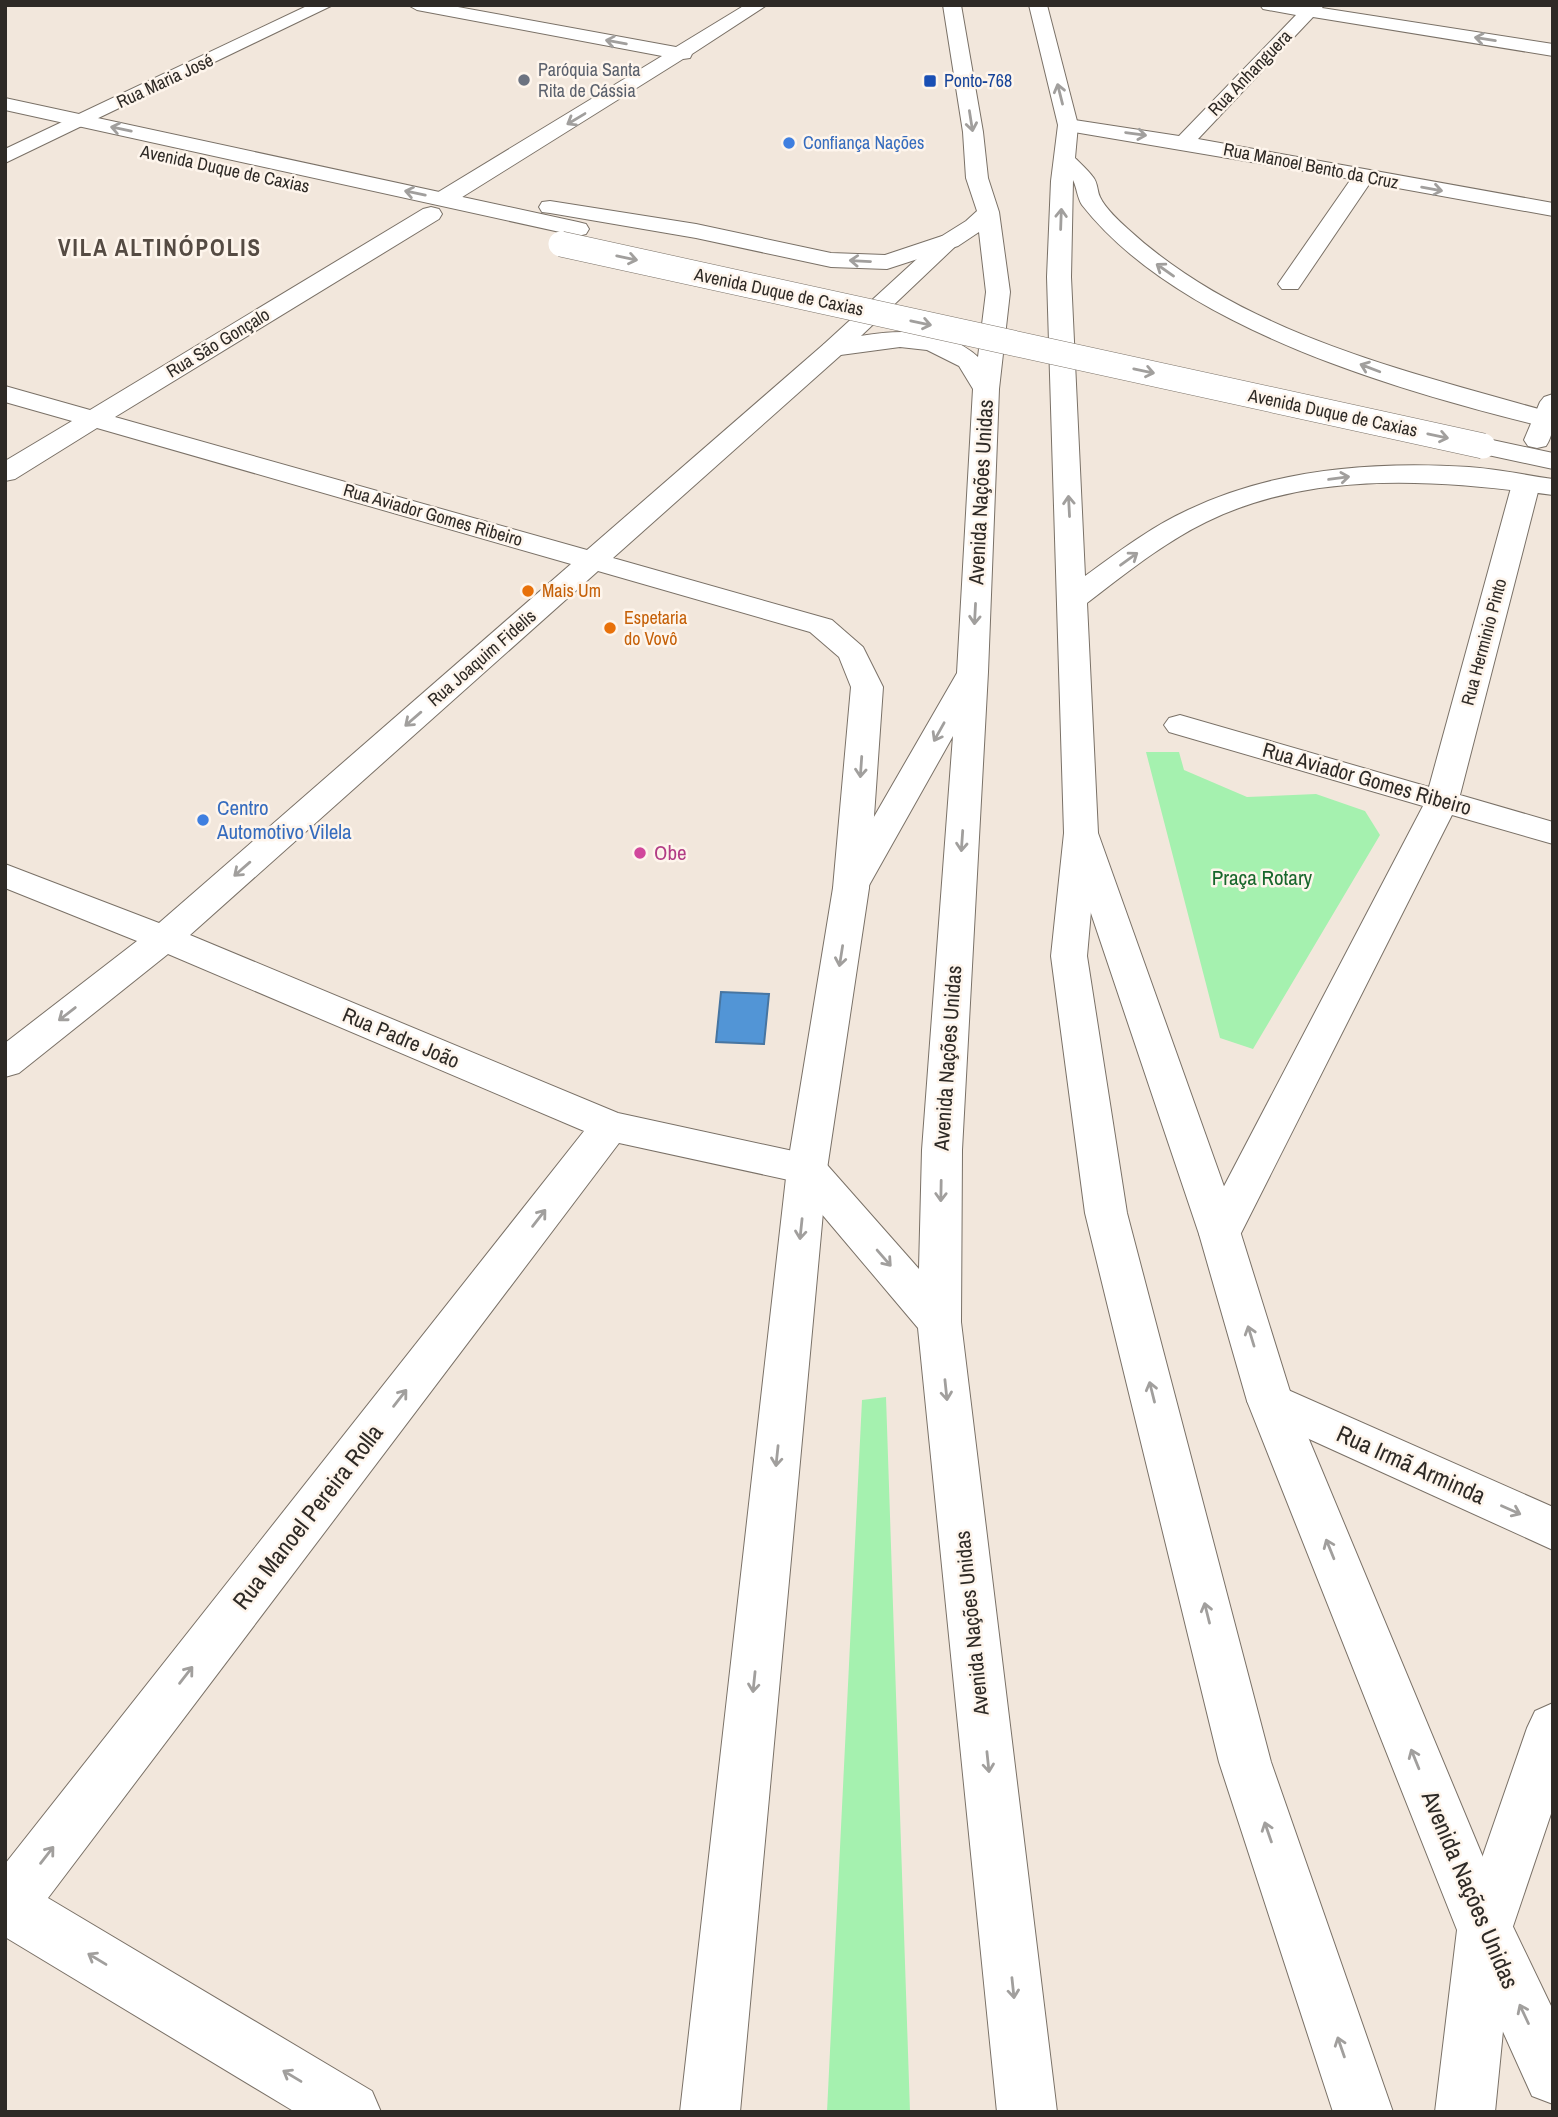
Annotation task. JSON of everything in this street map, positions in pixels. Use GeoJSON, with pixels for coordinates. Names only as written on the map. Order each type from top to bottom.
{"type":"FeatureCollection","features":[{"type":"Feature","properties":{"kind":"street","name":"Rua Maria José"},"geometry":{"type":"LineString","coordinates":[[5,157],[324,5]]}},
{"type":"Feature","properties":{"kind":"street"},"geometry":{"type":"LineString","coordinates":[[417,5],[683,54]]}},
{"type":"Feature","properties":{"kind":"street","name":"Rua São Gonçalo"},"geometry":{"type":"LineString","coordinates":[[5,473],[443,205],[758,5]]}},
{"type":"Feature","properties":{"kind":"street","name":"Avenida Nações Unidas"},"geometry":{"type":"LineString","coordinates":[[953,5],[973,132],[977,178],[988,212],[998,292],[986,389],[973,672],[942,1150],[939,1322],[1027,2112]]}},
{"type":"Feature","properties":{"kind":"street","name":"Avenida Nações Unidas"},"geometry":{"type":"LineString","coordinates":[[1038,5],[1068,125],[1059,277],[1074,598],[1081,833],[1069,956],[1107,1213],[1245,1762],[1363,2112]]}},
{"type":"Feature","properties":{"kind":"street"},"geometry":{"type":"LineString","coordinates":[[1269,5],[1312,8],[1553,50]]}},
{"type":"Feature","properties":{"kind":"street","name":"Rua Anhanguera"},"geometry":{"type":"LineString","coordinates":[[1185,141],[1312,8]]}},
{"type":"Feature","properties":{"kind":"street","name":"Avenida Duque de Caxias"},"geometry":{"type":"LineString","coordinates":[[5,104],[443,205],[569,237],[1488,438],[1549,431]]}},
{"type":"Feature","properties":{"kind":"street","name":"Avenida Duque de Caxias"},"geometry":{"type":"LineString","coordinates":[[5,120],[443,205]]}},
{"type":"Feature","properties":{"kind":"street","name":"Rua Manoel Bento da Cruz"},"geometry":{"type":"LineString","coordinates":[[1068,125],[1185,141],[1363,177],[1553,210]]}},
{"type":"Feature","properties":{"kind":"street"},"geometry":{"type":"LineString","coordinates":[[1066,161],[1085,181],[1090,200],[1119,233],[1163,269],[1220,304],[1296,340],[1549,431]]}},
{"type":"Feature","properties":{"kind":"street"},"geometry":{"type":"LineString","coordinates":[[1290,284],[1363,177]]}},
{"type":"Feature","properties":{"kind":"street"},"geometry":{"type":"LineString","coordinates":[[443,205],[536,204],[696,231],[831,260],[887,262],[950,242],[974,226],[988,212]]}},
{"type":"Feature","properties":{"kind":"street","name":"Rua Joaquim Fidelis"},"geometry":{"type":"LineString","coordinates":[[5,1063],[164,938],[833,349],[950,242]]}},
{"type":"Feature","properties":{"kind":"street"},"geometry":{"type":"LineString","coordinates":[[833,349],[879,338],[933,345],[966,359],[986,389]]}},
{"type":"Feature","properties":{"kind":"street","name":"Rua Aviador Gomes Ribeiro"},"geometry":{"type":"LineString","coordinates":[[5,394],[821,626],[852,653],[867,687],[851,888]]}},
{"type":"Feature","properties":{"kind":"street"},"geometry":{"type":"LineString","coordinates":[[1074,598],[1143,549],[1210,510],[1280,487],[1352,477],[1459,475],[1539,485]]}},
{"type":"Feature","properties":{"kind":"street","name":"Rua Herminio Pinto"},"geometry":{"type":"LineString","coordinates":[[1442,801],[1539,485]]}},
{"type":"Feature","properties":{"kind":"street"},"geometry":{"type":"LineString","coordinates":[[710,2112],[807,1169],[851,888],[973,672]]}},
{"type":"Feature","properties":{"kind":"street","name":"Rua Aviador Gomes Ribeiro"},"geometry":{"type":"LineString","coordinates":[[1180,725],[1553,833]]}},
{"type":"Feature","properties":{"kind":"street"},"geometry":{"type":"LineString","coordinates":[[1220,1234],[1442,801]]}},
{"type":"Feature","properties":{"kind":"street","name":"Avenida Nações Unidas"},"geometry":{"type":"LineString","coordinates":[[1081,833],[1220,1234],[1270,1401],[1485,1930],[1553,2076]]}},
{"type":"Feature","properties":{"kind":"street","name":"Rua Padre João"},"geometry":{"type":"LineString","coordinates":[[5,875],[164,938],[610,1126],[807,1169]]}},
{"type":"Feature","properties":{"kind":"street","name":"Rua Manoel Pereira Rolla"},"geometry":{"type":"LineString","coordinates":[[6,1906],[610,1126]]}},
{"type":"Feature","properties":{"kind":"street"},"geometry":{"type":"LineString","coordinates":[[807,1169],[939,1322]]}},
{"type":"Feature","properties":{"kind":"street","name":"Rua Irmã Arminda"},"geometry":{"type":"LineString","coordinates":[[1270,1401],[1553,1529]]}},
{"type":"Feature","properties":{"kind":"street"},"geometry":{"type":"LineString","coordinates":[[1465,2112],[1485,1930],[1553,1728]]}},
{"type":"Feature","properties":{"kind":"street"},"geometry":{"type":"LineString","coordinates":[[6,1906],[351,2112]]}},
{"type":"Feature","properties":{"kind":"green space","name":"Praça Rotary"},"geometry":{"type":"Polygon","coordinates":[[[1146,752],[1179,752],[1184,770],[1247,797],[1316,794],[1365,811],[1380,835],[1253,1049],[1220,1038],[1146,752]]]}},
{"type":"Feature","properties":{"kind":"green space"},"geometry":{"type":"Polygon","coordinates":[[[886,1397],[910,2112],[827,2112],[862,1400],[886,1397]]]}},
{"type":"Feature","properties":{"kind":"water"},"geometry":{"type":"Polygon","coordinates":[[[721,992],[769,994],[764,1044],[716,1042],[721,992]]]}},
{"type":"Feature","properties":{"kind":"place","name":"Paróquia Santa Rita de Cássia"},"geometry":{"type":"Point","coordinates":[524,80]}},
{"type":"Feature","properties":{"kind":"place","name":"Ponto-768"},"geometry":{"type":"Point","coordinates":[930,81]}},
{"type":"Feature","properties":{"kind":"place","name":"Confiança Nações"},"geometry":{"type":"Point","coordinates":[789,143]}},
{"type":"Feature","properties":{"kind":"place","name":"Mais Um"},"geometry":{"type":"Point","coordinates":[528,591]}},
{"type":"Feature","properties":{"kind":"place","name":"Espetaria do Vovô"},"geometry":{"type":"Point","coordinates":[610,628]}},
{"type":"Feature","properties":{"kind":"place","name":"Centro Automotivo Vilela"},"geometry":{"type":"Point","coordinates":[203,820]}},
{"type":"Feature","properties":{"kind":"place","name":"Obe"},"geometry":{"type":"Point","coordinates":[640,853]}},
{"type":"Feature","properties":{"kind":"district","name":"VILA ALTINÓPOLIS"},"geometry":{"type":"Point","coordinates":[160,248]}}]}
